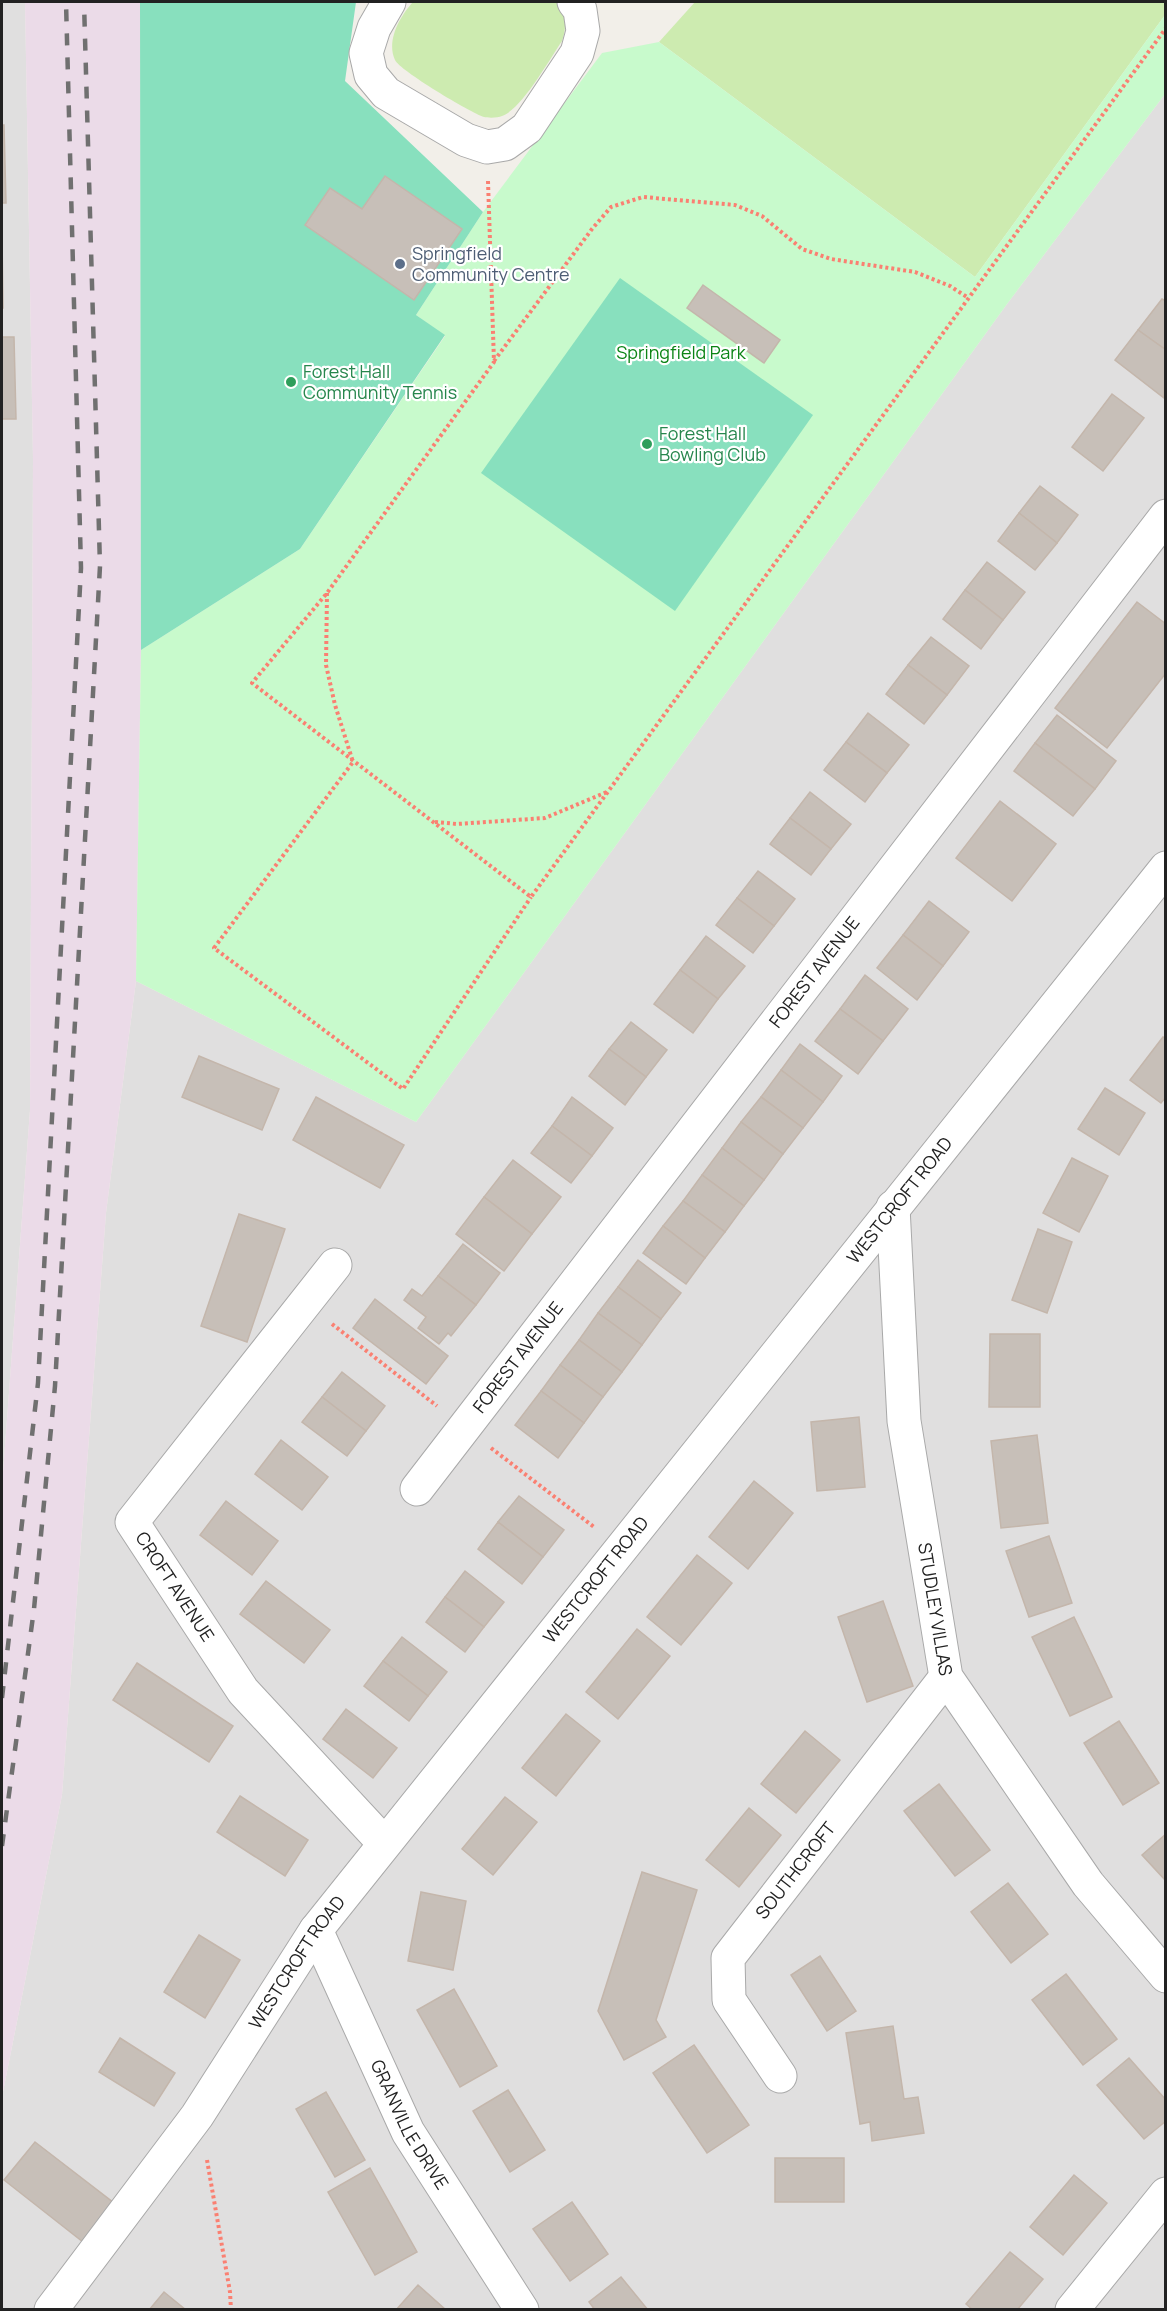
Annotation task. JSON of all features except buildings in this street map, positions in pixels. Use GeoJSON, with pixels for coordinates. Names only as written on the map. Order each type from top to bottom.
{"type":"FeatureCollection","features":[{"type":"Feature","properties":{"kind":"street"},"geometry":{"type":"LineString","coordinates":[[389,2],[374,28],[366,53],[371,75],[386,93],[466,140],[487,147],[505,144],[526,129],[577,53],[583,31],[580,10],[574,2]]}},
{"type":"Feature","properties":{"kind":"street","name":"FOREST AVENUE"},"geometry":{"type":"LineString","coordinates":[[417,1489],[1166,516]]}},
{"type":"Feature","properties":{"kind":"street","name":"WESTCROFT ROAD"},"geometry":{"type":"LineString","coordinates":[[51,2310],[196,2116],[316,1930],[1166,868]]}},
{"type":"Feature","properties":{"kind":"street","name":"STUDLEY VILLAS"},"geometry":{"type":"LineString","coordinates":[[893,1208],[904,1421],[946,1677],[1088,1884],[1166,1976]]}},
{"type":"Feature","properties":{"kind":"street","name":"CROFT AVENUE"},"geometry":{"type":"LineString","coordinates":[[335,1265],[132,1522],[243,1691],[384,1843]]}},
{"type":"Feature","properties":{"kind":"street","name":"SOUTHCROFT"},"geometry":{"type":"LineString","coordinates":[[780,2076],[729,2000],[728,1958],[946,1677]]}},
{"type":"Feature","properties":{"kind":"street","name":"GRANVILLE DRIVE"},"geometry":{"type":"LineString","coordinates":[[316,1930],[408,2132],[522,2310]]}},
{"type":"Feature","properties":{"kind":"street"},"geometry":{"type":"LineString","coordinates":[[1072,2310],[1166,2194]]}},
{"type":"Feature","properties":{"kind":"path"},"geometry":{"type":"LineString","coordinates":[[353,762],[214,948],[403,1089],[531,897],[1166,28]]}},
{"type":"Feature","properties":{"kind":"path"},"geometry":{"type":"LineString","coordinates":[[487,147],[494,362]]}},
{"type":"Feature","properties":{"kind":"path"},"geometry":{"type":"LineString","coordinates":[[531,897],[252,683],[327,593],[494,362],[611,207],[643,197],[735,206],[762,216],[802,249],[831,259],[915,272],[950,286],[968,298]]}},
{"type":"Feature","properties":{"kind":"path"},"geometry":{"type":"LineString","coordinates":[[327,593],[326,665],[334,705],[353,762]]}},
{"type":"Feature","properties":{"kind":"path"},"geometry":{"type":"LineString","coordinates":[[434,822],[457,824],[545,818],[608,791]]}},
{"type":"Feature","properties":{"kind":"path"},"geometry":{"type":"LineString","coordinates":[[196,2116],[208,2165],[230,2292],[231,2310]]}},
{"type":"Feature","properties":{"kind":"shaded area"},"geometry":{"type":"Polygon","coordinates":[[[2,2],[25,2],[33,459],[30,1110],[2,1486],[2,2]]]}},
{"type":"Feature","properties":{"kind":"shaded area"},"geometry":{"type":"Polygon","coordinates":[[[25,2],[140,2],[141,650],[136,981],[106,1213],[62,1795],[2,2097],[2,1486],[30,1110],[33,459],[25,2]]]}},
{"type":"Feature","properties":{"kind":"shaded area"},"geometry":{"type":"Polygon","coordinates":[[[1165,94],[1165,2309],[2,2310],[2,2097],[62,1795],[106,1213],[136,981],[416,1122],[1007,304],[1165,94]]]}},
{"type":"Feature","properties":{"kind":"green space"},"geometry":{"type":"Polygon","coordinates":[[[140,2],[356,2],[345,81],[483,212],[416,315],[445,335],[300,549],[141,650],[140,2]]]}},
{"type":"Feature","properties":{"kind":"green space"},"geometry":{"type":"Polygon","coordinates":[[[413,2],[557,2],[564,16],[564,36],[543,71],[518,104],[502,116],[484,117],[436,91],[409,73],[395,60],[393,37],[403,14],[413,2]]]}},
{"type":"Feature","properties":{"kind":"green space"},"geometry":{"type":"Polygon","coordinates":[[[695,2],[1165,2],[1165,15],[975,277],[659,42],[695,2]]]}},
{"type":"Feature","properties":{"kind":"green space","name":"Springfield Park"},"geometry":{"type":"Polygon","coordinates":[[[1165,15],[1165,94],[1007,304],[416,1122],[136,981],[141,650],[300,549],[445,336],[416,315],[483,212],[602,53],[659,42],[975,277],[1165,15]]]}},
{"type":"Feature","properties":{"kind":"green space","name":"Forest Hall Bowling Club"},"geometry":{"type":"Polygon","coordinates":[[[620,278],[813,415],[675,611],[481,473],[620,278]]]}},
{"type":"Feature","properties":{"kind":"railway"},"geometry":{"type":"LineString","coordinates":[[2,1698],[38,1383],[81,568],[66,2]]}},
{"type":"Feature","properties":{"kind":"railway"},"geometry":{"type":"LineString","coordinates":[[2,1846],[34,1609],[55,1386],[100,566],[84,2]]}},
{"type":"Feature","properties":{"kind":"place","name":"Springfield Community Centre"},"geometry":{"type":"Point","coordinates":[400,264]}},
{"type":"Feature","properties":{"kind":"place","name":"Forest Hall Community Tennis"},"geometry":{"type":"Point","coordinates":[291,382]}},
{"type":"Feature","properties":{"kind":"place","name":"Forest Hall Bowling Club"},"geometry":{"type":"Point","coordinates":[647,444]}}]}
